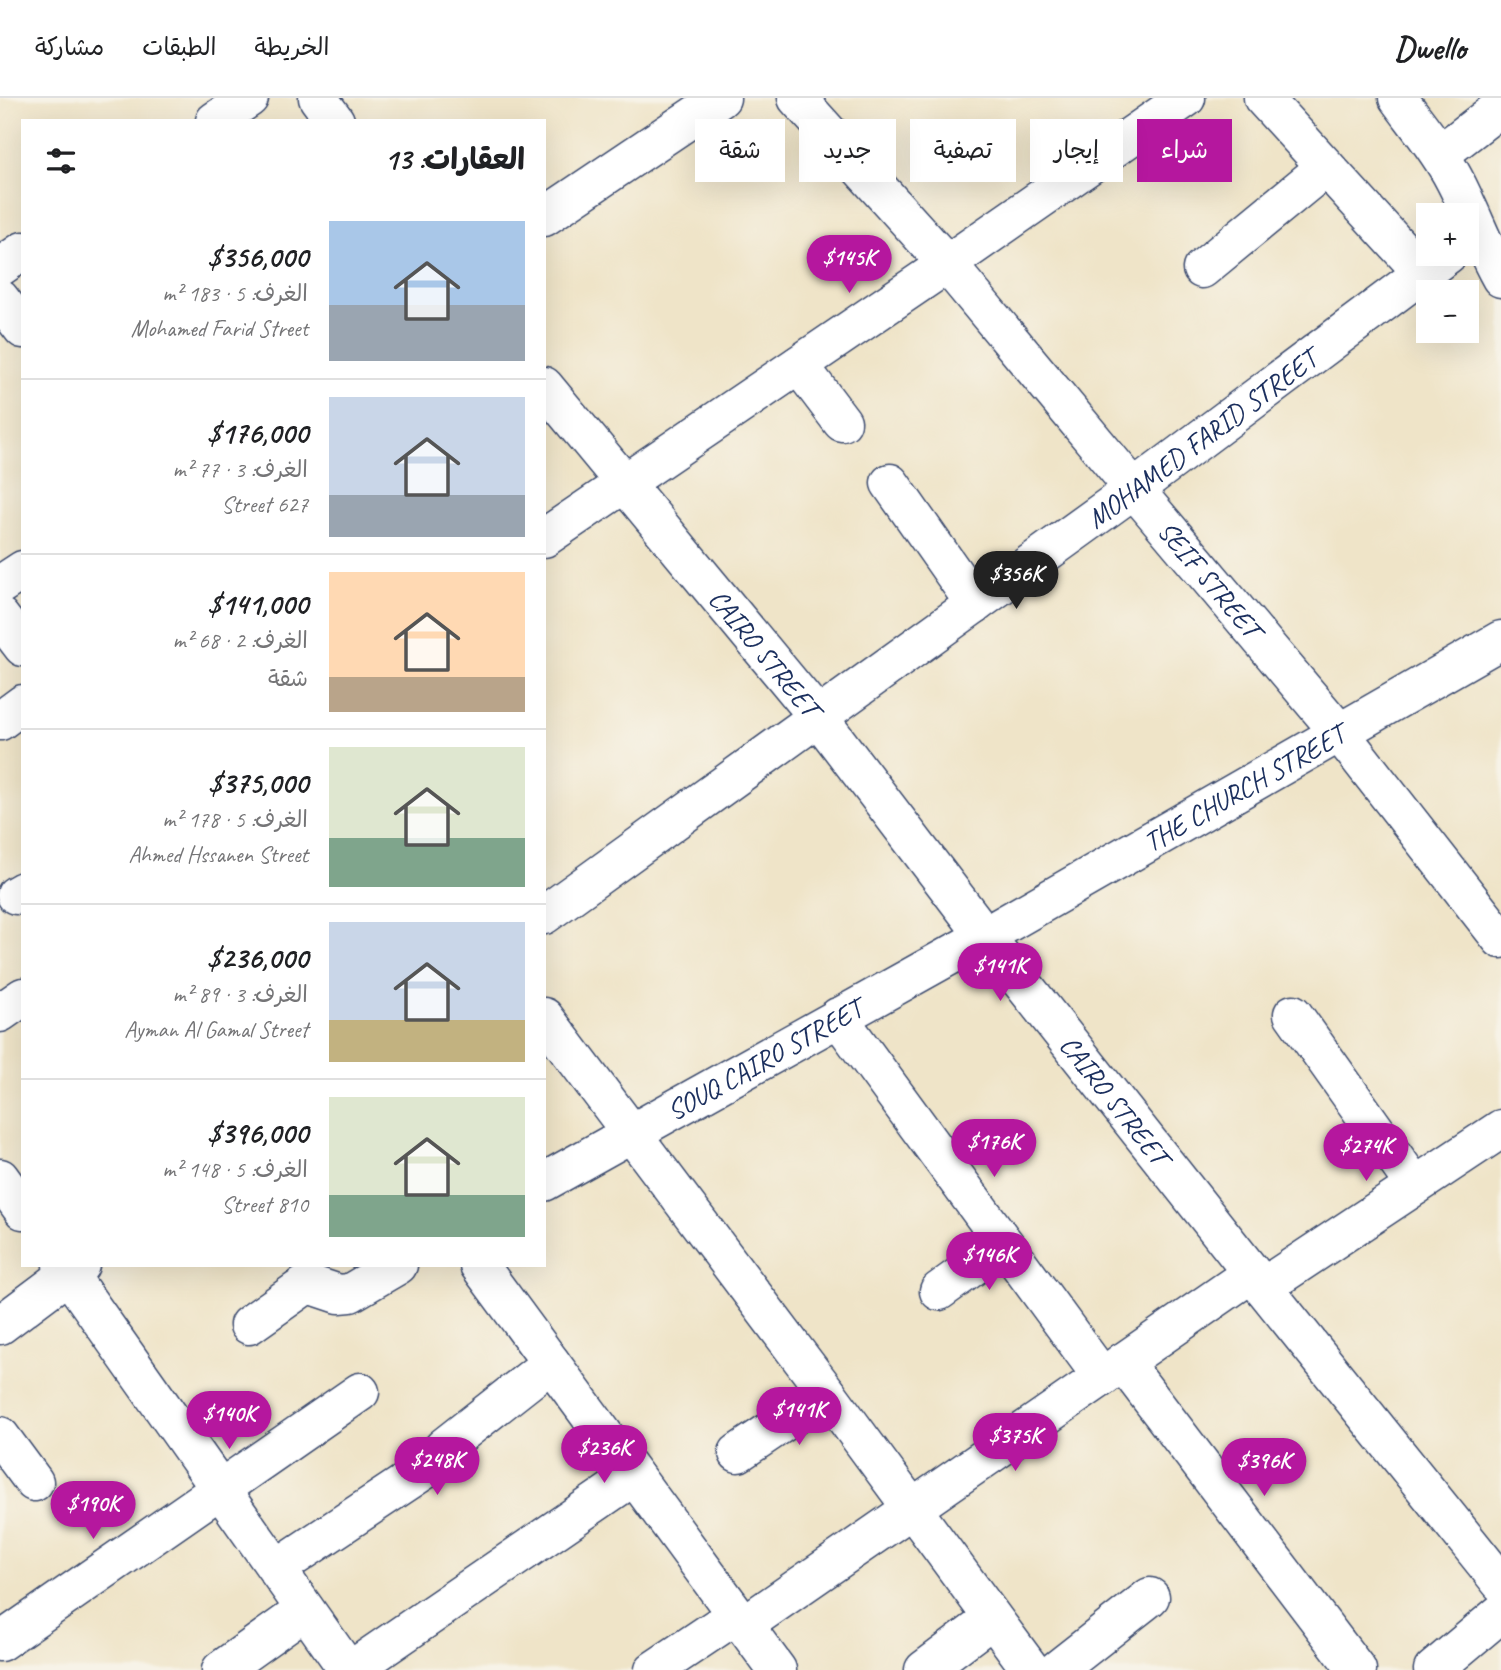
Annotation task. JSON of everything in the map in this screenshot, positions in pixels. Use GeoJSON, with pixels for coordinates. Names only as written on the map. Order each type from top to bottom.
{"type":"FeatureCollection","features":[{"type":"Feature","properties":{"kind":"street"},"geometry":{"type":"LineString","coordinates":[[218,119],[248,98]]}},
{"type":"Feature","properties":{"kind":"street"},"geometry":{"type":"LineString","coordinates":[[318,98],[334,119]]}},
{"type":"Feature","properties":{"kind":"street"},"geometry":{"type":"LineString","coordinates":[[546,216],[721,98]]}},
{"type":"Feature","properties":{"kind":"street","name":"SEIF STREET"},"geometry":{"type":"LineString","coordinates":[[797,98],[947,264],[1339,732],[1501,939]]}},
{"type":"Feature","properties":{"kind":"street"},"geometry":{"type":"LineString","coordinates":[[546,537],[1186,98]]}},
{"type":"Feature","properties":{"kind":"street"},"geometry":{"type":"LineString","coordinates":[[1263,98],[1326,167],[1416,246]]}},
{"type":"Feature","properties":{"kind":"street"},"geometry":{"type":"LineString","coordinates":[[1398,98],[1440,154],[1454,178],[1462,203]]}},
{"type":"Feature","properties":{"kind":"street"},"geometry":{"type":"LineString","coordinates":[[1440,154],[1501,107]]}},
{"type":"Feature","properties":{"kind":"street"},"geometry":{"type":"LineString","coordinates":[[1202,269],[1326,167]]}},
{"type":"Feature","properties":{"kind":"street"},"geometry":{"type":"LineString","coordinates":[[1479,245],[1501,278]]}},
{"type":"Feature","properties":{"kind":"street"},"geometry":{"type":"LineString","coordinates":[[0,267],[21,252]]}},
{"type":"Feature","properties":{"kind":"street","name":"MOHAMED FARID STREET"},"geometry":{"type":"LineString","coordinates":[[546,914],[1134,489],[1431,266]]}},
{"type":"Feature","properties":{"kind":"street"},"geometry":{"type":"LineString","coordinates":[[0,299],[21,326]]}},
{"type":"Feature","properties":{"kind":"street"},"geometry":{"type":"LineString","coordinates":[[799,365],[842,422]]}},
{"type":"Feature","properties":{"kind":"street","name":"CAIRO STREET"},"geometry":{"type":"LineString","coordinates":[[546,388],[818,718],[985,936],[1501,1583]]}},
{"type":"Feature","properties":{"kind":"street"},"geometry":{"type":"LineString","coordinates":[[890,483],[975,604]]}},
{"type":"Feature","properties":{"kind":"street"},"geometry":{"type":"LineString","coordinates":[[0,585],[21,571]]}},
{"type":"Feature","properties":{"kind":"street"},"geometry":{"type":"LineString","coordinates":[[0,617],[21,644]]}},
{"type":"Feature","properties":{"kind":"street","name":"THE CHURCH STREET"},"geometry":{"type":"LineString","coordinates":[[985,936],[1501,640]]}},
{"type":"Feature","properties":{"kind":"street"},"geometry":{"type":"LineString","coordinates":[[0,721],[21,705]]}},
{"type":"Feature","properties":{"kind":"street","name":"SOUQ CAIRO STREET"},"geometry":{"type":"LineString","coordinates":[[546,1181],[985,936]]}},
{"type":"Feature","properties":{"kind":"street"},"geometry":{"type":"LineString","coordinates":[[0,1013],[21,997]]}},
{"type":"Feature","properties":{"kind":"street"},"geometry":{"type":"LineString","coordinates":[[1293,1014],[1415,1186]]}},
{"type":"Feature","properties":{"kind":"street"},"geometry":{"type":"LineString","coordinates":[[838,1017],[1004,1244],[1113,1369],[1357,1670]]}},
{"type":"Feature","properties":{"kind":"street"},"geometry":{"type":"LineString","coordinates":[[546,1020],[827,1392],[1031,1670]]}},
{"type":"Feature","properties":{"kind":"street"},"geometry":{"type":"LineString","coordinates":[[654,1670],[740,1620],[911,1509],[1113,1369],[1415,1186],[1501,1129]]}},
{"type":"Feature","properties":{"kind":"street"},"geometry":{"type":"LineString","coordinates":[[0,1178],[21,1207]]}},
{"type":"Feature","properties":{"kind":"street"},"geometry":{"type":"LineString","coordinates":[[939,1292],[1004,1244]]}},
{"type":"Feature","properties":{"kind":"street"},"geometry":{"type":"LineString","coordinates":[[249,1325],[304,1286],[315,1286],[339,1294],[350,1293],[395,1267]]}},
{"type":"Feature","properties":{"kind":"street"},"geometry":{"type":"LineString","coordinates":[[480,1267],[777,1670]]}},
{"type":"Feature","properties":{"kind":"street"},"geometry":{"type":"LineString","coordinates":[[0,1325],[70,1268],[219,1489],[349,1670],[634,1476]]}},
{"type":"Feature","properties":{"kind":"street"},"geometry":{"type":"LineString","coordinates":[[277,1568],[423,1471],[444,1447],[551,1363]]}},
{"type":"Feature","properties":{"kind":"street"},"geometry":{"type":"LineString","coordinates":[[0,1642],[360,1392]]}},
{"type":"Feature","properties":{"kind":"street"},"geometry":{"type":"LineString","coordinates":[[738,1453],[827,1392]]}},
{"type":"Feature","properties":{"kind":"street"},"geometry":{"type":"LineString","coordinates":[[0,1436],[34,1482]]}},
{"type":"Feature","properties":{"kind":"street"},"geometry":{"type":"LineString","coordinates":[[1057,1670],[1150,1597]]}},
{"type":"Feature","properties":{"kind":"street"},"geometry":{"type":"LineString","coordinates":[[221,1670],[306,1609]]}},
{"type":"Feature","properties":{"kind":"street"},"geometry":{"type":"LineString","coordinates":[[1433,1670],[1501,1613]]}},
{"type":"Feature","properties":{"kind":"street"},"geometry":{"type":"LineString","coordinates":[[924,1670],[992,1619]]}}]}
